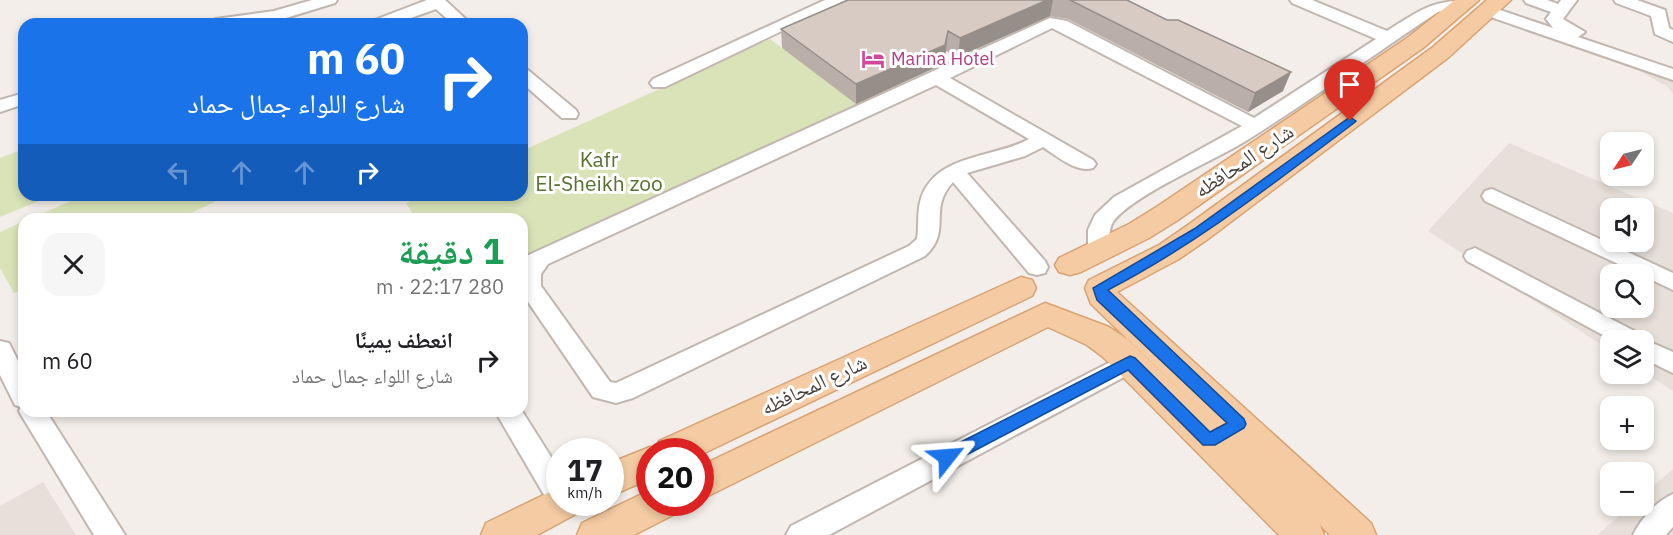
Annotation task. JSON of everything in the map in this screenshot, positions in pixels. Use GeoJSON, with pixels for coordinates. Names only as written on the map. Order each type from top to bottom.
{"type":"FeatureCollection","features":[{"type":"Feature","properties":{"kind":"main road","name":"شارع المحافظه"},"geometry":{"type":"LineString","coordinates":[[1070,266],[1168,213],[1257,134],[1360,69],[1415,43],[1481,3]]}},
{"type":"Feature","properties":{"kind":"main road","name":"شارع المحافظه"},"geometry":{"type":"LineString","coordinates":[[1101,292],[1198,232],[1414,72],[1481,3]]}},
{"type":"Feature","properties":{"kind":"main road"},"geometry":{"type":"LineString","coordinates":[[1305,535],[1224,432],[1083,271],[1059,263],[1029,277],[1028,303],[1052,317],[1098,336],[1130,362],[1224,432],[1357,535]]}},
{"type":"Feature","properties":{"kind":"main road","name":"شارع المحافظه"},"geometry":{"type":"LineString","coordinates":[[701,438],[1029,277]]}},
{"type":"Feature","properties":{"kind":"main road"},"geometry":{"type":"LineString","coordinates":[[1052,317],[1078,319],[1095,312],[1101,292]]}},
{"type":"Feature","properties":{"kind":"main road","name":"شارع المحافظه"},"geometry":{"type":"LineString","coordinates":[[714,477],[1052,317]]}},
{"type":"Feature","properties":{"kind":"main road"},"geometry":{"type":"LineString","coordinates":[[500,535],[546,512]]}},
{"type":"Feature","properties":{"kind":"main road"},"geometry":{"type":"LineString","coordinates":[[611,532],[638,516]]}},
{"type":"Feature","properties":{"kind":"street"},"geometry":{"type":"LineString","coordinates":[[277,18],[328,0]]}},
{"type":"Feature","properties":{"kind":"street"},"geometry":{"type":"LineString","coordinates":[[659,83],[838,0]]}},
{"type":"Feature","properties":{"kind":"street"},"geometry":{"type":"LineString","coordinates":[[1298,0],[1388,38]]}},
{"type":"Feature","properties":{"kind":"street"},"geometry":{"type":"LineString","coordinates":[[1532,0],[1565,5],[1554,19],[1565,28],[1642,55],[1673,62]]}},
{"type":"Feature","properties":{"kind":"street"},"geometry":{"type":"LineString","coordinates":[[1622,0],[1659,13],[1661,30],[1673,37]]}},
{"type":"Feature","properties":{"kind":"street"},"geometry":{"type":"LineString","coordinates":[[1653,0],[1673,6]]}},
{"type":"Feature","properties":{"kind":"street"},"geometry":{"type":"LineString","coordinates":[[394,18],[437,2],[456,18]]}},
{"type":"Feature","properties":{"kind":"street"},"geometry":{"type":"LineString","coordinates":[[1360,69],[1388,38],[1432,9],[1481,3],[1673,75]]}},
{"type":"Feature","properties":{"kind":"street"},"geometry":{"type":"LineString","coordinates":[[1043,139],[1020,151],[970,164],[955,171],[942,181],[933,193],[928,206],[928,236],[923,247],[917,251],[616,393],[602,390],[597,385],[530,287],[531,263],[936,78],[1047,24],[1058,23],[1257,134]]}},
{"type":"Feature","properties":{"kind":"street"},"geometry":{"type":"LineString","coordinates":[[936,78],[1086,164]]}},
{"type":"Feature","properties":{"kind":"street"},"geometry":{"type":"LineString","coordinates":[[528,79],[569,114]]}},
{"type":"Feature","properties":{"kind":"street"},"geometry":{"type":"LineString","coordinates":[[0,93],[18,87]]}},
{"type":"Feature","properties":{"kind":"street"},"geometry":{"type":"LineString","coordinates":[[528,94],[539,89]]}},
{"type":"Feature","properties":{"kind":"street"},"geometry":{"type":"LineString","coordinates":[[0,106],[18,100]]}},
{"type":"Feature","properties":{"kind":"street"},"geometry":{"type":"LineString","coordinates":[[1099,252],[1099,230],[1110,210],[1257,134]]}},
{"type":"Feature","properties":{"kind":"street"},"geometry":{"type":"LineString","coordinates":[[955,171],[1029,277]]}},
{"type":"Feature","properties":{"kind":"street"},"geometry":{"type":"LineString","coordinates":[[1492,196],[1673,282]]}},
{"type":"Feature","properties":{"kind":"street"},"geometry":{"type":"LineString","coordinates":[[1475,256],[1612,330]]}},
{"type":"Feature","properties":{"kind":"street"},"geometry":{"type":"LineString","coordinates":[[0,350],[18,386]]}},
{"type":"Feature","properties":{"kind":"street"},"geometry":{"type":"LineString","coordinates":[[1654,353],[1673,363]]}},
{"type":"Feature","properties":{"kind":"street"},"geometry":{"type":"LineString","coordinates":[[801,535],[1130,362]]}},
{"type":"Feature","properties":{"kind":"street"},"geometry":{"type":"LineString","coordinates":[[36,417],[110,535]]}},
{"type":"Feature","properties":{"kind":"street"},"geometry":{"type":"LineString","coordinates":[[512,417],[546,473]]}},
{"type":"Feature","properties":{"kind":"street"},"geometry":{"type":"LineString","coordinates":[[1648,535],[1673,507]]}},
{"type":"Feature","properties":{"kind":"shaded area"},"geometry":{"type":"Polygon","coordinates":[[[1520,18],[1656,66],[1673,68],[1673,94],[1668,87],[1639,71],[1511,26],[1520,18]]]}},
{"type":"Feature","properties":{"kind":"shaded area"},"geometry":{"type":"Polygon","coordinates":[[[1509,143],[1600,182],[1600,186],[1610,186],[1638,198],[1600,198],[1600,252],[1654,252],[1654,205],[1673,213],[1673,391],[1654,379],[1654,330],[1600,330],[1600,344],[1428,231],[1509,143]]]}},
{"type":"Feature","properties":{"kind":"shaded area"},"geometry":{"type":"Polygon","coordinates":[[[1673,469],[1673,535],[1597,535],[1619,516],[1654,516],[1654,485],[1673,469]]]}},
{"type":"Feature","properties":{"kind":"shaded area"},"geometry":{"type":"Polygon","coordinates":[[[43,482],[76,535],[0,535],[0,506],[43,482]]]}},
{"type":"Feature","properties":{"kind":"green space","name":"Kafr El-Sheikh zoo"},"geometry":{"type":"Polygon","coordinates":[[[770,39],[862,108],[528,260],[528,213],[412,213],[406,203],[411,201],[528,201],[528,148],[770,39]]]}},
{"type":"Feature","properties":{"kind":"green space"},"geometry":{"type":"Polygon","coordinates":[[[18,151],[18,201],[39,201],[0,217],[0,158],[18,151]]]}},
{"type":"Feature","properties":{"kind":"green space"},"geometry":{"type":"Polygon","coordinates":[[[71,201],[215,202],[191,213],[43,213],[71,201]]]}},
{"type":"Feature","properties":{"kind":"green space"},"geometry":{"type":"Polygon","coordinates":[[[18,224],[18,291],[14,293],[0,268],[0,232],[18,224]]]}},
{"type":"Feature","properties":{"kind":"building"},"geometry":{"type":"Polygon","coordinates":[[[848,0],[1047,0],[960,38],[948,31],[945,45],[856,84],[781,29],[848,0]]]}},
{"type":"Feature","properties":{"kind":"building"},"geometry":{"type":"Polygon","coordinates":[[[1070,0],[1127,0],[1167,20],[1178,20],[1291,72],[1255,93],[1070,0]]]}},
{"type":"Feature","properties":{"kind":"place","name":"Marina Hotel"},"geometry":{"type":"Point","coordinates":[873,59]}},
{"type":"Feature","properties":{"kind":"route"},"geometry":{"type":"LineString","coordinates":[[947,457],[1130,362],[1209,440],[1238,424],[1102,296],[1100,288],[1169,252],[1350,121]]}}]}
